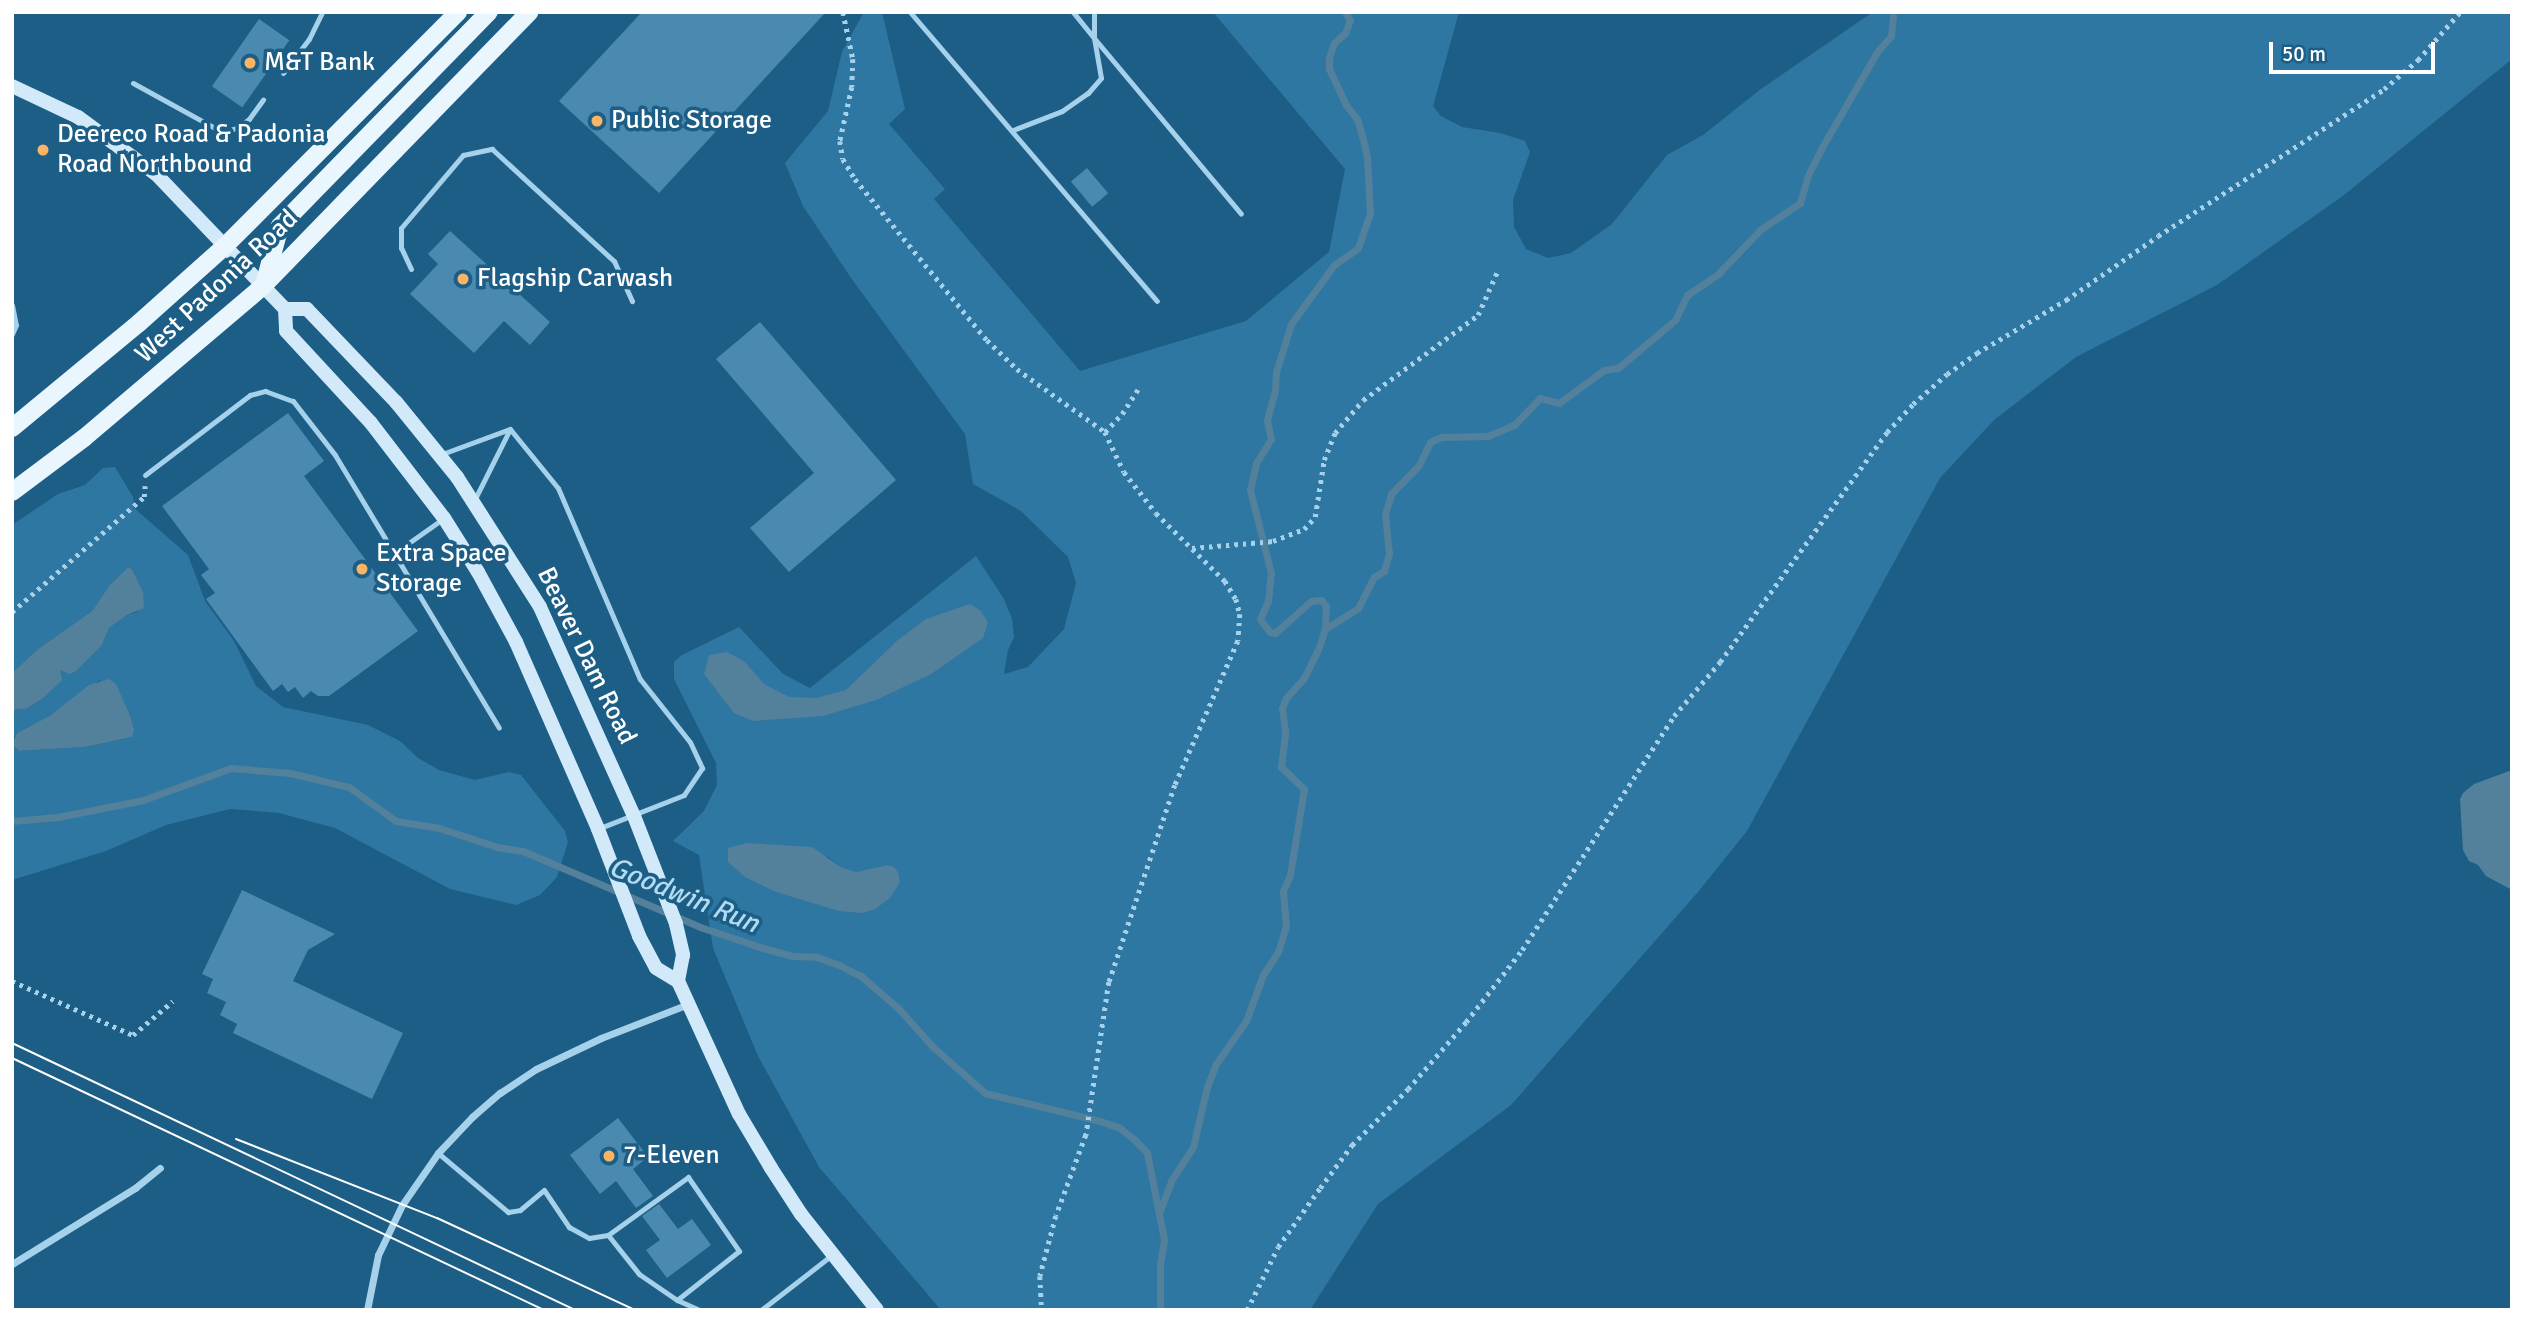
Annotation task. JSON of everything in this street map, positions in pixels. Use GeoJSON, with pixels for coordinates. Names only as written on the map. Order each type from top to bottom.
{"type":"FeatureCollection","features":[{"type":"Feature","properties":{"kind":"main road","name":"West Padonia Road"},"geometry":{"type":"LineString","coordinates":[[12,428],[129,332],[225,246],[458,12]]}},
{"type":"Feature","properties":{"kind":"main road"},"geometry":{"type":"LineString","coordinates":[[263,286],[279,226],[489,12]]}},
{"type":"Feature","properties":{"kind":"main road","name":"West Padonia Road"},"geometry":{"type":"LineString","coordinates":[[12,492],[85,438],[263,286],[529,12]]}},
{"type":"Feature","properties":{"kind":"main road","name":"Beaver Dam Road"},"geometry":{"type":"LineString","coordinates":[[12,86],[78,117],[156,174],[285,309],[286,331],[372,423],[444,518],[478,572],[516,642],[607,852],[639,936],[656,968],[678,981],[755,1141],[786,1192],[877,1310]]}},
{"type":"Feature","properties":{"kind":"main road","name":"Beaver Dam Road"},"geometry":{"type":"LineString","coordinates":[[285,309],[307,309],[396,402],[473,502],[540,607],[657,873],[683,955],[678,981]]}},
{"type":"Feature","properties":{"kind":"street"},"geometry":{"type":"LineString","coordinates":[[367,1310],[378,1255],[402,1205],[438,1153],[500,1093],[536,1069],[601,1038],[689,1004]]}},
{"type":"Feature","properties":{"kind":"street"},"geometry":{"type":"LineString","coordinates":[[12,1264],[135,1188],[160,1168]]}},
{"type":"Feature","properties":{"kind":"lane"},"geometry":{"type":"LineString","coordinates":[[283,73],[309,39],[322,12]]}},
{"type":"Feature","properties":{"kind":"lane"},"geometry":{"type":"LineString","coordinates":[[910,12],[1157,301]]}},
{"type":"Feature","properties":{"kind":"lane"},"geometry":{"type":"LineString","coordinates":[[1073,12],[1241,214]]}},
{"type":"Feature","properties":{"kind":"lane"},"geometry":{"type":"LineString","coordinates":[[1013,130],[1062,111],[1088,93],[1101,78],[1094,38],[1094,12]]}},
{"type":"Feature","properties":{"kind":"lane"},"geometry":{"type":"LineString","coordinates":[[133,83],[222,132],[237,128],[248,120],[263,100]]}},
{"type":"Feature","properties":{"kind":"lane"},"geometry":{"type":"LineString","coordinates":[[411,269],[401,248],[401,228],[463,155],[492,149],[614,261],[632,301]]}},
{"type":"Feature","properties":{"kind":"lane"},"geometry":{"type":"LineString","coordinates":[[12,305],[16,325],[12,334]]}},
{"type":"Feature","properties":{"kind":"lane"},"geometry":{"type":"LineString","coordinates":[[145,475],[250,395],[265,391],[293,401],[335,455],[499,728]]}},
{"type":"Feature","properties":{"kind":"lane"},"geometry":{"type":"LineString","coordinates":[[439,455],[510,429]]}},
{"type":"Feature","properties":{"kind":"lane"},"geometry":{"type":"LineString","coordinates":[[473,502],[510,429]]}},
{"type":"Feature","properties":{"kind":"lane"},"geometry":{"type":"LineString","coordinates":[[510,429],[558,488],[640,679],[698,756],[702,768],[695,783],[684,795],[597,829]]}},
{"type":"Feature","properties":{"kind":"lane"},"geometry":{"type":"LineString","coordinates":[[393,554],[444,518]]}},
{"type":"Feature","properties":{"kind":"lane"},"geometry":{"type":"LineString","coordinates":[[438,1153],[508,1212],[520,1210],[544,1190],[569,1227],[589,1238],[608,1235],[688,1177],[739,1251],[677,1300]]}},
{"type":"Feature","properties":{"kind":"lane"},"geometry":{"type":"LineString","coordinates":[[608,1235],[639,1274],[677,1300],[699,1310]]}},
{"type":"Feature","properties":{"kind":"lane"},"geometry":{"type":"LineString","coordinates":[[761,1310],[832,1255]]}},
{"type":"Feature","properties":{"kind":"path"},"geometry":{"type":"LineString","coordinates":[[843,12],[853,59],[852,87],[840,141],[843,159],[855,179],[987,340],[1017,369],[1105,432],[1124,472],[1156,513],[1226,581],[1236,599],[1241,628],[1227,668],[1175,785],[1118,951],[1104,1005],[1086,1135],[1056,1216],[1040,1276],[1041,1310]]}},
{"type":"Feature","properties":{"kind":"path"},"geometry":{"type":"LineString","coordinates":[[1247,1310],[1278,1247],[1320,1188],[1352,1145],[1408,1089],[1466,1022],[1522,950],[1674,716],[1720,662],[1887,432],[1913,404],[1947,373],[2066,300],[2222,193],[2373,96],[2417,60],[2460,12]]}},
{"type":"Feature","properties":{"kind":"path"},"geometry":{"type":"LineString","coordinates":[[1191,548],[1273,541],[1293,535],[1315,517],[1328,446],[1346,419],[1363,400],[1478,315],[1498,270]]}},
{"type":"Feature","properties":{"kind":"path"},"geometry":{"type":"LineString","coordinates":[[1105,432],[1122,414],[1139,389]]}},
{"type":"Feature","properties":{"kind":"path"},"geometry":{"type":"LineString","coordinates":[[12,612],[144,497],[145,475]]}},
{"type":"Feature","properties":{"kind":"path"},"geometry":{"type":"LineString","coordinates":[[12,981],[133,1035],[173,1001]]}},
{"type":"Feature","properties":{"kind":"shaded area"},"geometry":{"type":"Polygon","coordinates":[[[864,12],[882,12],[905,109],[889,124],[945,189],[934,199],[1080,371],[1246,321],[1329,252],[1345,169],[1213,12],[1459,12],[1433,106],[1441,116],[1462,127],[1500,133],[1525,141],[1530,152],[1513,200],[1514,227],[1526,249],[1548,258],[1571,253],[1612,224],[1667,155],[1703,135],[1761,89],[1873,12],[2512,12],[2512,59],[2344,195],[2217,285],[2076,357],[1994,420],[1940,478],[1747,831],[1698,892],[1511,1105],[1378,1204],[1310,1310],[941,1310],[819,1167],[758,1056],[713,948],[699,855],[673,841],[704,811],[717,785],[716,763],[674,679],[674,662],[682,655],[739,627],[783,674],[810,688],[976,556],[1004,599],[1012,619],[1014,637],[1008,650],[1004,674],[1028,667],[1064,629],[1076,583],[1068,557],[1021,511],[973,484],[965,434],[851,278],[803,206],[785,163],[828,111],[842,52],[864,12]],[[747,843],[776,892],[802,899],[900,882],[899,874],[888,865],[856,872],[841,867],[828,857],[778,846],[747,843]]]}},
{"type":"Feature","properties":{"kind":"shaded area"},"geometry":{"type":"Polygon","coordinates":[[[115,467],[133,497],[134,508],[188,555],[205,601],[234,641],[256,686],[283,707],[368,725],[400,741],[418,758],[439,770],[475,780],[509,772],[521,775],[565,831],[568,842],[557,877],[540,895],[516,905],[450,889],[335,828],[279,813],[230,809],[166,825],[106,851],[12,880],[12,744],[19,751],[85,747],[132,737],[100,680],[51,715],[17,733],[12,740],[12,710],[26,709],[42,699],[60,670],[102,645],[109,628],[127,615],[137,612],[143,592],[132,569],[128,567],[109,586],[92,611],[38,649],[12,673],[12,525],[58,494],[85,485],[103,468],[115,467]]]}},
{"type":"Feature","properties":{"kind":"shaded area"},"geometry":{"type":"Polygon","coordinates":[[[128,567],[132,569],[143,592],[144,608],[127,615],[109,628],[102,645],[76,671],[70,674],[60,670],[62,680],[42,699],[26,709],[12,710],[12,673],[38,649],[92,611],[109,586],[128,567]]]}},
{"type":"Feature","properties":{"kind":"shaded area"},"geometry":{"type":"Polygon","coordinates":[[[970,604],[980,610],[988,622],[983,638],[931,674],[876,700],[823,716],[753,721],[734,713],[704,674],[709,655],[727,652],[744,661],[764,684],[789,697],[816,698],[846,690],[898,640],[926,619],[970,604]]]}},
{"type":"Feature","properties":{"kind":"shaded area"},"geometry":{"type":"Polygon","coordinates":[[[109,679],[116,684],[130,716],[134,730],[132,737],[85,747],[19,751],[12,744],[17,733],[51,715],[89,685],[109,679]]]}},
{"type":"Feature","properties":{"kind":"shaded area"},"geometry":{"type":"Polygon","coordinates":[[[2512,770],[2512,890],[2486,876],[2478,865],[2469,861],[2463,850],[2460,799],[2474,784],[2512,770]]]}},
{"type":"Feature","properties":{"kind":"shaded area"},"geometry":{"type":"Polygon","coordinates":[[[747,843],[812,847],[841,867],[856,872],[887,865],[894,867],[900,882],[890,898],[875,909],[862,913],[839,911],[776,892],[745,877],[728,862],[728,848],[747,843]]]}},
{"type":"Feature","properties":{"kind":"building"},"geometry":{"type":"Polygon","coordinates":[[[642,12],[826,12],[659,193],[559,101],[642,12]]]}},
{"type":"Feature","properties":{"kind":"building","name":"M&T Bank"},"geometry":{"type":"Polygon","coordinates":[[[259,19],[289,40],[242,107],[212,86],[259,19]]]}},
{"type":"Feature","properties":{"kind":"building"},"geometry":{"type":"Polygon","coordinates":[[[1087,168],[1108,193],[1092,207],[1071,181],[1087,168]]]}},
{"type":"Feature","properties":{"kind":"building","name":"Flagship Carwash"},"geometry":{"type":"Polygon","coordinates":[[[450,231],[550,322],[530,345],[504,321],[474,353],[410,294],[438,264],[428,254],[450,231]]]}},
{"type":"Feature","properties":{"kind":"building"},"geometry":{"type":"Polygon","coordinates":[[[760,322],[896,480],[789,572],[750,528],[814,473],[716,359],[760,322]]]}},
{"type":"Feature","properties":{"kind":"building"},"geometry":{"type":"Polygon","coordinates":[[[288,413],[324,461],[304,476],[418,631],[329,696],[318,696],[311,691],[303,698],[295,687],[288,692],[282,684],[273,691],[206,599],[215,593],[201,575],[209,569],[162,506],[288,413]]]}},
{"type":"Feature","properties":{"kind":"building"},"geometry":{"type":"Polygon","coordinates":[[[242,890],[335,934],[308,950],[293,981],[403,1033],[372,1099],[233,1033],[237,1024],[220,1015],[226,1002],[207,993],[213,979],[202,974],[242,890]]]}},
{"type":"Feature","properties":{"kind":"building","name":"7-Eleven"},"geometry":{"type":"Polygon","coordinates":[[[618,1118],[648,1157],[633,1169],[653,1196],[636,1208],[616,1181],[600,1194],[570,1155],[618,1118]]]}},
{"type":"Feature","properties":{"kind":"building","name":"7-Eleven"},"geometry":{"type":"Polygon","coordinates":[[[659,1204],[678,1229],[692,1219],[711,1245],[667,1278],[646,1250],[660,1240],[642,1216],[659,1204]]]}},
{"type":"Feature","properties":{"kind":"waterway"},"geometry":{"type":"LineString","coordinates":[[1159,1213],[1171,1181],[1193,1147],[1207,1087],[1216,1064],[1246,1021],[1263,975],[1278,952],[1286,926],[1283,891],[1290,875],[1304,789],[1281,767],[1285,732],[1282,708],[1286,698],[1304,678],[1319,647],[1325,629],[1326,606],[1321,600],[1311,601],[1275,633],[1270,632],[1260,619],[1268,601],[1271,573],[1250,490],[1256,463],[1271,439],[1267,420],[1275,390],[1276,372],[1291,324],[1334,265],[1358,248],[1370,214],[1367,157],[1362,136],[1357,119],[1346,105],[1329,69],[1334,43],[1345,33],[1350,20],[1345,12]]}},
{"type":"Feature","properties":{"kind":"waterway"},"geometry":{"type":"LineString","coordinates":[[1325,629],[1358,608],[1374,577],[1384,571],[1389,554],[1385,514],[1391,494],[1419,465],[1430,442],[1441,437],[1488,436],[1514,425],[1540,398],[1559,403],[1604,370],[1618,368],[1675,320],[1687,295],[1718,274],[1761,229],[1800,203],[1808,175],[1821,149],[1877,52],[1891,36],[1893,16]]}},
{"type":"Feature","properties":{"kind":"waterway","name":"Goodwin Run"},"geometry":{"type":"LineString","coordinates":[[12,821],[58,817],[143,800],[231,768],[290,773],[349,787],[396,821],[439,828],[497,847],[523,851],[700,927],[792,956],[817,957],[839,965],[861,976],[898,1008],[933,1047],[985,1093],[1100,1121],[1120,1128],[1135,1140],[1147,1153],[1164,1240],[1160,1264],[1160,1310]]}},
{"type":"Feature","properties":{"kind":"tram line"},"geometry":{"type":"LineString","coordinates":[[12,1043],[575,1310]]}},
{"type":"Feature","properties":{"kind":"tram line"},"geometry":{"type":"LineString","coordinates":[[12,1058],[544,1310]]}},
{"type":"Feature","properties":{"kind":"tram line"},"geometry":{"type":"LineString","coordinates":[[236,1139],[437,1218],[635,1310]]}},
{"type":"Feature","properties":{"kind":"place","name":"M&T Bank"},"geometry":{"type":"Point","coordinates":[250,63]}},
{"type":"Feature","properties":{"kind":"place","name":"Public Storage"},"geometry":{"type":"Point","coordinates":[597,121]}},
{"type":"Feature","properties":{"kind":"place","name":"Deereco Road & Padonia Road Northbound"},"geometry":{"type":"Point","coordinates":[43,150]}},
{"type":"Feature","properties":{"kind":"place","name":"Flagship Carwash"},"geometry":{"type":"Point","coordinates":[463,279]}},
{"type":"Feature","properties":{"kind":"place","name":"Extra Space Storage"},"geometry":{"type":"Point","coordinates":[362,569]}},
{"type":"Feature","properties":{"kind":"place","name":"7-Eleven"},"geometry":{"type":"Point","coordinates":[609,1156]}}]}
